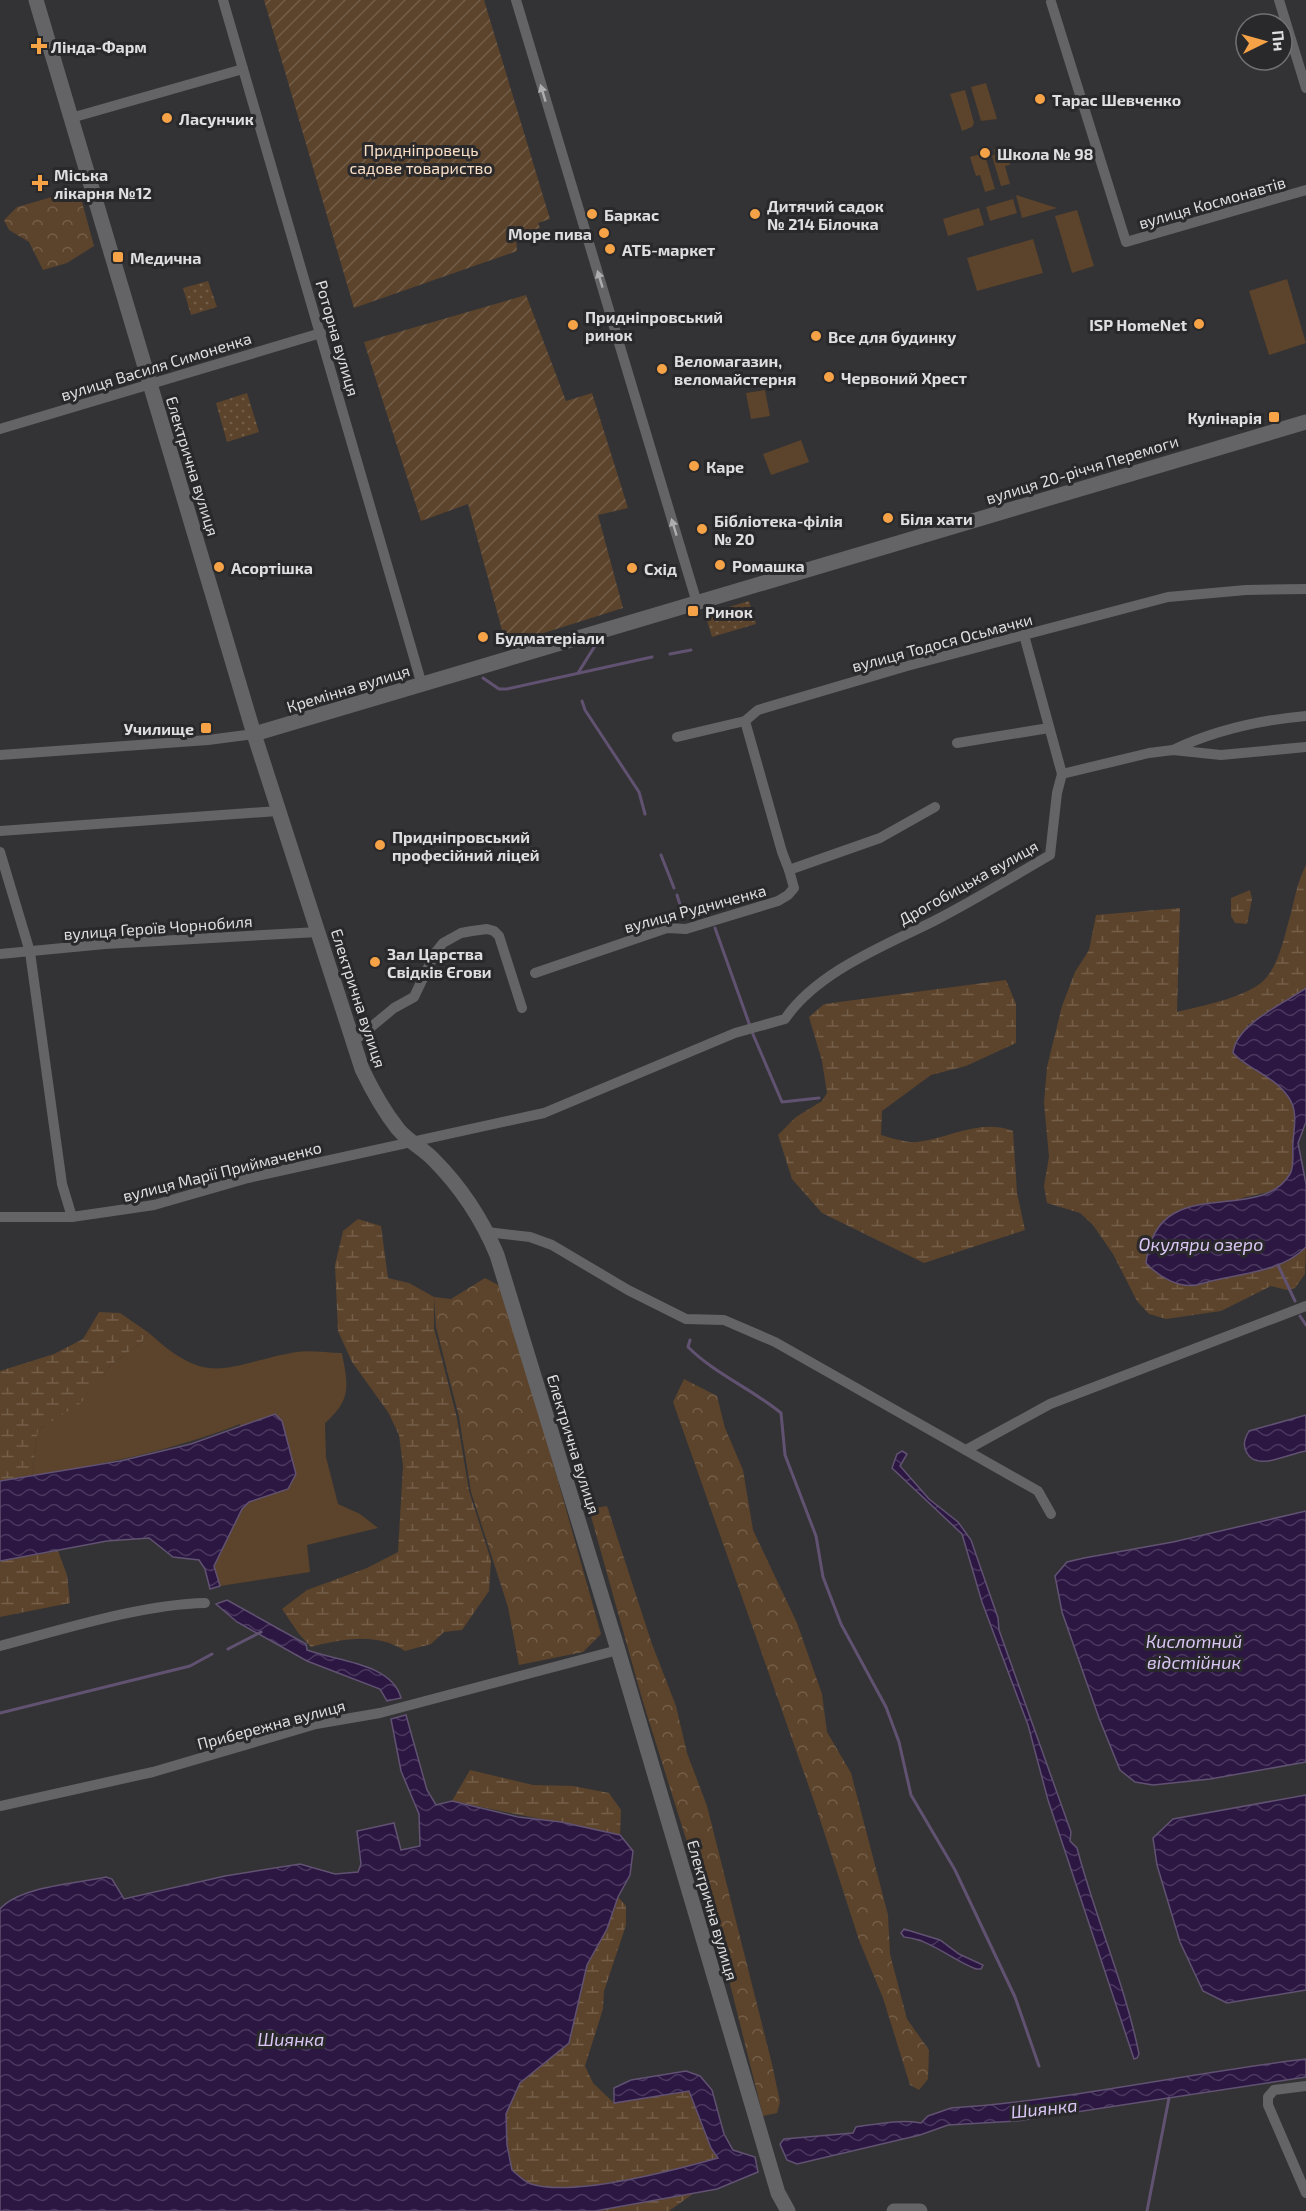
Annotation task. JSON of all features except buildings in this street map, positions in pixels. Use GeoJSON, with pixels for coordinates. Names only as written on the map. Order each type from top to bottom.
{"type":"FeatureCollection","features":[{"type":"Feature","properties":{"kind":"street","name":"Електрична вулиця"},"geometry":{"type":"LineString","coordinates":[[36,0],[254,734],[362,1069],[377,1099],[399,1130],[448,1174],[488,1232],[508,1287],[618,1650],[778,2193],[788,2211]]}},
{"type":"Feature","properties":{"kind":"street","name":"Роторна вулиця"},"geometry":{"type":"LineString","coordinates":[[223,0],[321,333],[429,682]]}},
{"type":"Feature","properties":{"kind":"street"},"geometry":{"type":"LineString","coordinates":[[516,0],[697,603]]}},
{"type":"Feature","properties":{"kind":"street"},"geometry":{"type":"LineString","coordinates":[[1279,0],[1306,88]]}},
{"type":"Feature","properties":{"kind":"street","name":"вулиця Космонавтів"},"geometry":{"type":"LineString","coordinates":[[1051,2],[1126,242],[1306,190]]}},
{"type":"Feature","properties":{"kind":"street"},"geometry":{"type":"LineString","coordinates":[[71,118],[243,69]]}},
{"type":"Feature","properties":{"kind":"street","name":"вулиця Василя Симоненка"},"geometry":{"type":"LineString","coordinates":[[0,429],[321,333]]}},
{"type":"Feature","properties":{"kind":"street","name":"вулиця 20-річчя Перемоги"},"geometry":{"type":"LineString","coordinates":[[697,603],[1306,422]]}},
{"type":"Feature","properties":{"kind":"street","name":"вулиця Тодося Осьмачки"},"geometry":{"type":"LineString","coordinates":[[745,721],[758,710],[774,704],[1168,597],[1234,591],[1306,589]]}},
{"type":"Feature","properties":{"kind":"street","name":"Кремінна вулиця"},"geometry":{"type":"LineString","coordinates":[[0,755],[208,740],[254,734],[697,603]]}},
{"type":"Feature","properties":{"kind":"street"},"geometry":{"type":"LineString","coordinates":[[1024,635],[1062,774],[1149,753],[1173,750],[1221,755],[1306,747]]}},
{"type":"Feature","properties":{"kind":"street"},"geometry":{"type":"LineString","coordinates":[[1173,750],[1201,737],[1225,730],[1306,716]]}},
{"type":"Feature","properties":{"kind":"street"},"geometry":{"type":"LineString","coordinates":[[677,736],[745,721],[789,870],[880,838],[935,807]]}},
{"type":"Feature","properties":{"kind":"street"},"geometry":{"type":"LineString","coordinates":[[957,743],[1049,728]]}},
{"type":"Feature","properties":{"kind":"street","name":"Дрогобицька вулиця"},"geometry":{"type":"LineString","coordinates":[[413,1142],[544,1113],[735,1033],[785,1019],[796,1002],[868,952],[934,921],[1050,855],[1057,793],[1062,774]]}},
{"type":"Feature","properties":{"kind":"street"},"geometry":{"type":"LineString","coordinates":[[0,831],[278,811]]}},
{"type":"Feature","properties":{"kind":"street"},"geometry":{"type":"LineString","coordinates":[[0,852],[30,952],[62,1184],[72,1217]]}},
{"type":"Feature","properties":{"kind":"street","name":"вулиця Рудниченка"},"geometry":{"type":"LineString","coordinates":[[535,973],[667,928],[686,929],[777,901],[788,895],[794,888],[789,870]]}},
{"type":"Feature","properties":{"kind":"street"},"geometry":{"type":"LineString","coordinates":[[353,1042],[394,1008],[414,997],[435,953],[443,944],[461,933],[487,929],[499,936],[522,1008]]}},
{"type":"Feature","properties":{"kind":"street","name":"вулиця Героїв Чорнобиля"},"geometry":{"type":"LineString","coordinates":[[0,954],[105,944],[318,932]]}},
{"type":"Feature","properties":{"kind":"street","name":"вулиця Марії Приймаченко"},"geometry":{"type":"LineString","coordinates":[[0,1217],[72,1217],[154,1205],[248,1178],[413,1142]]}},
{"type":"Feature","properties":{"kind":"street"},"geometry":{"type":"LineString","coordinates":[[488,1232],[530,1237],[552,1245],[628,1290],[686,1319],[724,1320],[775,1342],[1038,1491],[1051,1514]]}},
{"type":"Feature","properties":{"kind":"street"},"geometry":{"type":"LineString","coordinates":[[966,1450],[1050,1404],[1306,1306]]}},
{"type":"Feature","properties":{"kind":"street"},"geometry":{"type":"LineString","coordinates":[[0,1646],[98,1621],[185,1604],[205,1603]]}},
{"type":"Feature","properties":{"kind":"street","name":"Прибережна вулиця"},"geometry":{"type":"LineString","coordinates":[[0,1806],[153,1772],[316,1724],[380,1713],[618,1650]]}},
{"type":"Feature","properties":{"kind":"street"},"geometry":{"type":"LineString","coordinates":[[1306,2086],[1274,2090],[1268,2097],[1268,2105],[1306,2193]]}},
{"type":"Feature","properties":{"kind":"street"},"geometry":{"type":"LineString","coordinates":[[894,2211],[904,2209],[920,2211]]}},
{"type":"Feature","properties":{"kind":"green space","name":"Придніпровець садове товариство"},"geometry":{"type":"Polygon","coordinates":[[[264,0],[484,0],[550,219],[538,223],[540,228],[516,235],[517,251],[354,308],[264,0]]]}},
{"type":"Feature","properties":{"kind":"green space"},"geometry":{"type":"Polygon","coordinates":[[[986,83],[997,119],[981,121],[971,87],[986,83]]]}},
{"type":"Feature","properties":{"kind":"green space"},"geometry":{"type":"Polygon","coordinates":[[[965,90],[974,123],[972,127],[962,131],[950,94],[965,90]]]}},
{"type":"Feature","properties":{"kind":"green space"},"geometry":{"type":"Polygon","coordinates":[[[1004,146],[1010,165],[1005,166],[1010,184],[1001,186],[992,156],[995,154],[994,149],[1004,146]]]}},
{"type":"Feature","properties":{"kind":"green space"},"geometry":{"type":"Polygon","coordinates":[[[981,154],[982,159],[986,159],[995,189],[985,192],[980,175],[976,176],[970,157],[981,154]]]}},
{"type":"Feature","properties":{"kind":"green space"},"geometry":{"type":"Polygon","coordinates":[[[59,195],[75,195],[82,202],[94,246],[67,263],[43,270],[29,242],[9,230],[4,220],[17,207],[59,195]]]}},
{"type":"Feature","properties":{"kind":"green space"},"geometry":{"type":"Polygon","coordinates":[[[1016,195],[1057,208],[1022,218],[1016,195]]]}},
{"type":"Feature","properties":{"kind":"green space"},"geometry":{"type":"Polygon","coordinates":[[[1013,199],[1017,213],[990,221],[986,207],[1013,199]]]}},
{"type":"Feature","properties":{"kind":"green space"},"geometry":{"type":"Polygon","coordinates":[[[979,208],[984,225],[948,236],[943,219],[979,208]]]}},
{"type":"Feature","properties":{"kind":"green space"},"geometry":{"type":"Polygon","coordinates":[[[1077,210],[1094,266],[1072,273],[1055,216],[1077,210]]]}},
{"type":"Feature","properties":{"kind":"green space"},"geometry":{"type":"Polygon","coordinates":[[[1033,239],[1043,273],[977,291],[967,258],[1033,239]]]}},
{"type":"Feature","properties":{"kind":"green space"},"geometry":{"type":"Polygon","coordinates":[[[1287,279],[1306,343],[1269,355],[1249,291],[1287,279]]]}},
{"type":"Feature","properties":{"kind":"green space"},"geometry":{"type":"Polygon","coordinates":[[[208,281],[217,307],[191,315],[183,288],[208,281]]]}},
{"type":"Feature","properties":{"kind":"green space"},"geometry":{"type":"Polygon","coordinates":[[[526,295],[566,401],[592,393],[628,508],[598,515],[623,608],[506,645],[468,504],[421,521],[364,342],[526,295]]]}},
{"type":"Feature","properties":{"kind":"green space"},"geometry":{"type":"Polygon","coordinates":[[[765,390],[770,416],[751,419],[746,393],[765,390]]]}},
{"type":"Feature","properties":{"kind":"green space"},"geometry":{"type":"Polygon","coordinates":[[[247,393],[259,432],[227,442],[216,403],[247,393]]]}},
{"type":"Feature","properties":{"kind":"green space"},"geometry":{"type":"Polygon","coordinates":[[[801,440],[809,462],[771,475],[763,454],[801,440]]]}},
{"type":"Feature","properties":{"kind":"green space"},"geometry":{"type":"Polygon","coordinates":[[[749,601],[756,624],[712,637],[705,614],[749,601]]]}},
{"type":"Feature","properties":{"kind":"green space"},"geometry":{"type":"Polygon","coordinates":[[[1306,865],[1306,988],[1248,1025],[1239,1060],[1276,1081],[1291,1100],[1296,1120],[1292,1172],[1277,1190],[1242,1198],[1197,1285],[1269,1268],[1295,1256],[1306,1247],[1305,1274],[1295,1288],[1287,1290],[1271,1286],[1221,1311],[1166,1319],[1149,1314],[1137,1301],[1113,1254],[1093,1225],[1080,1213],[1047,1203],[1044,1186],[1049,1157],[1044,1103],[1047,1067],[1062,1006],[1075,972],[1089,950],[1096,915],[1180,908],[1177,1012],[1237,996],[1259,985],[1275,964],[1306,865]]]}},
{"type":"Feature","properties":{"kind":"green space"},"geometry":{"type":"Polygon","coordinates":[[[1250,890],[1252,899],[1247,924],[1235,923],[1231,916],[1231,898],[1250,890]]]}},
{"type":"Feature","properties":{"kind":"green space"},"geometry":{"type":"Polygon","coordinates":[[[1006,980],[1016,1004],[1016,1043],[966,1066],[931,1075],[882,1111],[881,1135],[917,1142],[977,1128],[1001,1128],[1013,1131],[1017,1193],[1025,1230],[924,1263],[822,1213],[792,1179],[778,1135],[796,1117],[822,1101],[827,1093],[822,1061],[809,1017],[824,1004],[1006,980]]]}},
{"type":"Feature","properties":{"kind":"green space"},"geometry":{"type":"Polygon","coordinates":[[[358,1219],[381,1226],[388,1278],[409,1283],[434,1297],[434,1328],[457,1418],[469,1491],[491,1560],[489,1591],[462,1630],[444,1632],[431,1644],[405,1651],[383,1641],[371,1639],[347,1640],[311,1647],[282,1609],[307,1590],[367,1568],[398,1552],[403,1466],[399,1435],[388,1412],[352,1362],[338,1331],[335,1265],[343,1231],[358,1219]]]}},
{"type":"Feature","properties":{"kind":"green space"},"geometry":{"type":"Polygon","coordinates":[[[485,1278],[504,1288],[601,1634],[583,1652],[519,1665],[508,1607],[471,1492],[459,1417],[436,1327],[434,1297],[451,1299],[485,1278]]]}},
{"type":"Feature","properties":{"kind":"green space"},"geometry":{"type":"Polygon","coordinates":[[[99,1312],[120,1313],[149,1333],[142,1342],[111,1365],[81,1403],[38,1430],[32,1476],[0,1481],[0,1371],[54,1354],[83,1339],[99,1312]]]}},
{"type":"Feature","properties":{"kind":"green space"},"geometry":{"type":"Polygon","coordinates":[[[149,1333],[170,1350],[204,1367],[234,1366],[296,1352],[342,1353],[346,1391],[340,1407],[325,1423],[326,1457],[338,1504],[360,1514],[378,1528],[307,1545],[310,1572],[220,1586],[213,1566],[242,1509],[249,1502],[263,1496],[240,1424],[189,1442],[138,1456],[32,1476],[38,1430],[80,1403],[111,1365],[142,1342],[149,1333]]]}},
{"type":"Feature","properties":{"kind":"green space"},"geometry":{"type":"Polygon","coordinates":[[[684,1379],[717,1396],[725,1428],[743,1470],[753,1530],[797,1623],[822,1694],[827,1732],[851,1773],[888,1915],[890,1954],[907,2019],[929,2050],[928,2079],[919,2090],[910,2085],[883,1998],[859,1940],[815,1804],[673,1402],[684,1379]]]}},
{"type":"Feature","properties":{"kind":"green space"},"geometry":{"type":"Polygon","coordinates":[[[607,1506],[652,1644],[676,1706],[687,1753],[707,1806],[772,2064],[780,2102],[777,2113],[763,2116],[724,1960],[643,1702],[589,1509],[607,1506]]]}},
{"type":"Feature","properties":{"kind":"green space"},"geometry":{"type":"Polygon","coordinates":[[[58,1551],[67,1575],[70,1603],[0,1617],[0,1561],[58,1551]]]}},
{"type":"Feature","properties":{"kind":"green space"},"geometry":{"type":"Polygon","coordinates":[[[470,1770],[533,1785],[573,1786],[609,1793],[621,1810],[620,1835],[452,1801],[470,1770]]]}},
{"type":"Feature","properties":{"kind":"green space"},"geometry":{"type":"Polygon","coordinates":[[[618,1897],[626,1906],[626,1925],[604,1991],[603,2009],[585,2066],[593,2083],[614,2103],[689,2091],[711,2148],[718,2158],[651,2175],[597,2185],[549,2187],[531,2184],[512,2170],[507,2145],[506,2114],[520,2083],[569,2043],[587,1965],[607,1929],[618,1897]]]}},
{"type":"Feature","properties":{"kind":"green space"},"geometry":{"type":"Polygon","coordinates":[[[697,2191],[669,2211],[595,2211],[697,2191]]]}},
{"type":"Feature","properties":{"kind":"water","name":"Окуляри озеро"},"geometry":{"type":"Polygon","coordinates":[[[1306,988],[1306,1122],[1298,1143],[1306,1184],[1306,1247],[1282,1263],[1254,1272],[1197,1285],[1183,1285],[1169,1280],[1146,1263],[1154,1234],[1169,1217],[1188,1208],[1256,1197],[1275,1189],[1292,1171],[1295,1120],[1292,1103],[1277,1084],[1233,1053],[1242,1033],[1251,1024],[1306,988]]]}},
{"type":"Feature","properties":{"kind":"water"},"geometry":{"type":"Polygon","coordinates":[[[275,1414],[282,1421],[296,1474],[288,1489],[249,1502],[242,1509],[214,1566],[220,1586],[210,1589],[205,1569],[199,1560],[173,1557],[149,1538],[107,1541],[0,1561],[0,1481],[120,1461],[191,1444],[275,1414]]]}},
{"type":"Feature","properties":{"kind":"water"},"geometry":{"type":"Polygon","coordinates":[[[1306,1415],[1306,1451],[1266,1461],[1258,1461],[1247,1453],[1245,1442],[1249,1431],[1306,1415]]]}},
{"type":"Feature","properties":{"kind":"water"},"geometry":{"type":"Polygon","coordinates":[[[902,1451],[907,1454],[900,1466],[929,1499],[958,1522],[971,1540],[998,1618],[999,1630],[1071,1832],[1070,1841],[1077,1848],[1126,2002],[1139,2054],[1137,2058],[1134,2059],[1048,1800],[1028,1725],[982,1602],[962,1534],[892,1468],[897,1454],[902,1451]]]}},
{"type":"Feature","properties":{"kind":"water","name":"Кислотний відстійник"},"geometry":{"type":"Polygon","coordinates":[[[1306,1511],[1306,1762],[1210,1779],[1153,1785],[1135,1782],[1120,1770],[1099,1718],[1062,1612],[1055,1576],[1067,1562],[1173,1542],[1306,1511]]]}},
{"type":"Feature","properties":{"kind":"water"},"geometry":{"type":"Polygon","coordinates":[[[227,1600],[306,1644],[307,1650],[375,1670],[396,1686],[401,1698],[387,1701],[380,1689],[307,1661],[237,1622],[216,1604],[227,1600]]]}},
{"type":"Feature","properties":{"kind":"water","name":"Шиянка"},"geometry":{"type":"Polygon","coordinates":[[[406,1715],[427,1790],[436,1805],[452,1801],[518,1817],[561,1822],[620,1835],[633,1851],[630,1875],[618,1897],[607,1929],[587,1965],[569,2043],[520,2083],[506,2114],[507,2145],[512,2170],[531,2184],[571,2187],[624,2180],[718,2158],[711,2148],[689,2091],[614,2103],[614,2088],[631,2080],[686,2071],[700,2076],[712,2090],[724,2134],[733,2150],[755,2157],[758,2172],[717,2189],[595,2211],[0,2211],[0,1909],[9,1901],[34,1891],[106,1877],[112,1879],[124,1899],[225,1876],[300,1864],[335,1874],[358,1872],[361,1864],[357,1831],[394,1823],[401,1850],[420,1846],[419,1814],[401,1771],[391,1719],[406,1715]]]}},
{"type":"Feature","properties":{"kind":"water"},"geometry":{"type":"Polygon","coordinates":[[[1306,1795],[1306,1990],[1227,2003],[1203,1991],[1180,1942],[1157,1865],[1153,1838],[1173,1819],[1306,1795]]]}},
{"type":"Feature","properties":{"kind":"water"},"geometry":{"type":"Polygon","coordinates":[[[904,1929],[940,1940],[959,1954],[983,1965],[981,1969],[976,1969],[923,1942],[904,1937],[901,1933],[904,1929]]]}},
{"type":"Feature","properties":{"kind":"water"},"geometry":{"type":"Polygon","coordinates":[[[1306,2059],[1306,2077],[1017,2121],[948,2125],[920,2135],[797,2164],[787,2160],[780,2144],[784,2139],[853,2133],[856,2127],[896,2122],[921,2123],[928,2116],[951,2108],[1085,2093],[1306,2059]]]}},
{"type":"Feature","properties":{"kind":"waterway"},"geometry":{"type":"LineString","coordinates":[[578,673],[598,641]]}},
{"type":"Feature","properties":{"kind":"waterway"},"geometry":{"type":"LineString","coordinates":[[670,654],[691,650]]}},
{"type":"Feature","properties":{"kind":"waterway"},"geometry":{"type":"LineString","coordinates":[[483,678],[499,689],[507,689],[652,657]]}},
{"type":"Feature","properties":{"kind":"waterway"},"geometry":{"type":"LineString","coordinates":[[582,701],[585,710],[639,792],[645,814]]}},
{"type":"Feature","properties":{"kind":"waterway"},"geometry":{"type":"LineString","coordinates":[[661,855],[674,888]]}},
{"type":"Feature","properties":{"kind":"waterway"},"geometry":{"type":"LineString","coordinates":[[677,895],[682,911]]}},
{"type":"Feature","properties":{"kind":"waterway"},"geometry":{"type":"LineString","coordinates":[[715,928],[750,1026]]}},
{"type":"Feature","properties":{"kind":"waterway"},"geometry":{"type":"LineString","coordinates":[[752,1032],[782,1102],[819,1098]]}},
{"type":"Feature","properties":{"kind":"waterway"},"geometry":{"type":"LineString","coordinates":[[1278,1265],[1295,1301]]}},
{"type":"Feature","properties":{"kind":"waterway"},"geometry":{"type":"LineString","coordinates":[[1300,1316],[1306,1325]]}},
{"type":"Feature","properties":{"kind":"waterway"},"geometry":{"type":"LineString","coordinates":[[690,1340],[688,1347],[699,1357],[781,1413],[785,1455],[816,1536],[823,1577],[841,1624],[886,1707],[899,1742],[911,1795],[955,1870],[1015,1997],[1039,2066]]}},
{"type":"Feature","properties":{"kind":"waterway"},"geometry":{"type":"LineString","coordinates":[[228,1649],[261,1632]]}},
{"type":"Feature","properties":{"kind":"waterway"},"geometry":{"type":"LineString","coordinates":[[0,1713],[190,1666],[212,1654]]}},
{"type":"Feature","properties":{"kind":"waterway"},"geometry":{"type":"LineString","coordinates":[[1147,2211],[1169,2098]]}},
{"type":"Feature","properties":{"kind":"place","name":"Лінда-Фарм"},"geometry":{"type":"Point","coordinates":[39,46]}},
{"type":"Feature","properties":{"kind":"place","name":"Тарас Шевченко"},"geometry":{"type":"Point","coordinates":[1040,99]}},
{"type":"Feature","properties":{"kind":"place","name":"Ласунчик"},"geometry":{"type":"Point","coordinates":[167,118]}},
{"type":"Feature","properties":{"kind":"place","name":"Школа № 98"},"geometry":{"type":"Point","coordinates":[985,153]}},
{"type":"Feature","properties":{"kind":"place","name":"Міська лікарня №12"},"geometry":{"type":"Point","coordinates":[40,183]}},
{"type":"Feature","properties":{"kind":"place","name":"Баркас"},"geometry":{"type":"Point","coordinates":[592,214]}},
{"type":"Feature","properties":{"kind":"place","name":"Дитячий садок № 214 Білочка"},"geometry":{"type":"Point","coordinates":[755,214]}},
{"type":"Feature","properties":{"kind":"place","name":"Море пива"},"geometry":{"type":"Point","coordinates":[604,233]}},
{"type":"Feature","properties":{"kind":"place","name":"АТБ-маркет"},"geometry":{"type":"Point","coordinates":[610,249]}},
{"type":"Feature","properties":{"kind":"place","name":"Медична"},"geometry":{"type":"Point","coordinates":[118,257]}},
{"type":"Feature","properties":{"kind":"place","name":"ISP HomeNet"},"geometry":{"type":"Point","coordinates":[1199,324]}},
{"type":"Feature","properties":{"kind":"place","name":"Придніпровський ринок"},"geometry":{"type":"Point","coordinates":[573,325]}},
{"type":"Feature","properties":{"kind":"place","name":"Все для будинку"},"geometry":{"type":"Point","coordinates":[816,336]}},
{"type":"Feature","properties":{"kind":"place","name":"Веломагазин, веломайстерня"},"geometry":{"type":"Point","coordinates":[662,369]}},
{"type":"Feature","properties":{"kind":"place","name":"Червоний Хрест"},"geometry":{"type":"Point","coordinates":[829,377]}},
{"type":"Feature","properties":{"kind":"place","name":"Кулінарія"},"geometry":{"type":"Point","coordinates":[1274,417]}},
{"type":"Feature","properties":{"kind":"place","name":"Каре"},"geometry":{"type":"Point","coordinates":[694,466]}},
{"type":"Feature","properties":{"kind":"place","name":"Біля хати"},"geometry":{"type":"Point","coordinates":[888,518]}},
{"type":"Feature","properties":{"kind":"place","name":"Бібліотека-філія № 20"},"geometry":{"type":"Point","coordinates":[702,529]}},
{"type":"Feature","properties":{"kind":"place","name":"Ромашка"},"geometry":{"type":"Point","coordinates":[720,565]}},
{"type":"Feature","properties":{"kind":"place","name":"Асортішка"},"geometry":{"type":"Point","coordinates":[219,567]}},
{"type":"Feature","properties":{"kind":"place","name":"Схід"},"geometry":{"type":"Point","coordinates":[632,568]}},
{"type":"Feature","properties":{"kind":"place","name":"Ринок"},"geometry":{"type":"Point","coordinates":[693,611]}},
{"type":"Feature","properties":{"kind":"place","name":"Будматеріали"},"geometry":{"type":"Point","coordinates":[483,637]}},
{"type":"Feature","properties":{"kind":"place","name":"Училище"},"geometry":{"type":"Point","coordinates":[206,728]}},
{"type":"Feature","properties":{"kind":"place","name":"Придніпровський професійний ліцей"},"geometry":{"type":"Point","coordinates":[380,845]}},
{"type":"Feature","properties":{"kind":"place","name":"Зал Царства Свідків Єгови"},"geometry":{"type":"Point","coordinates":[375,962]}}]}
